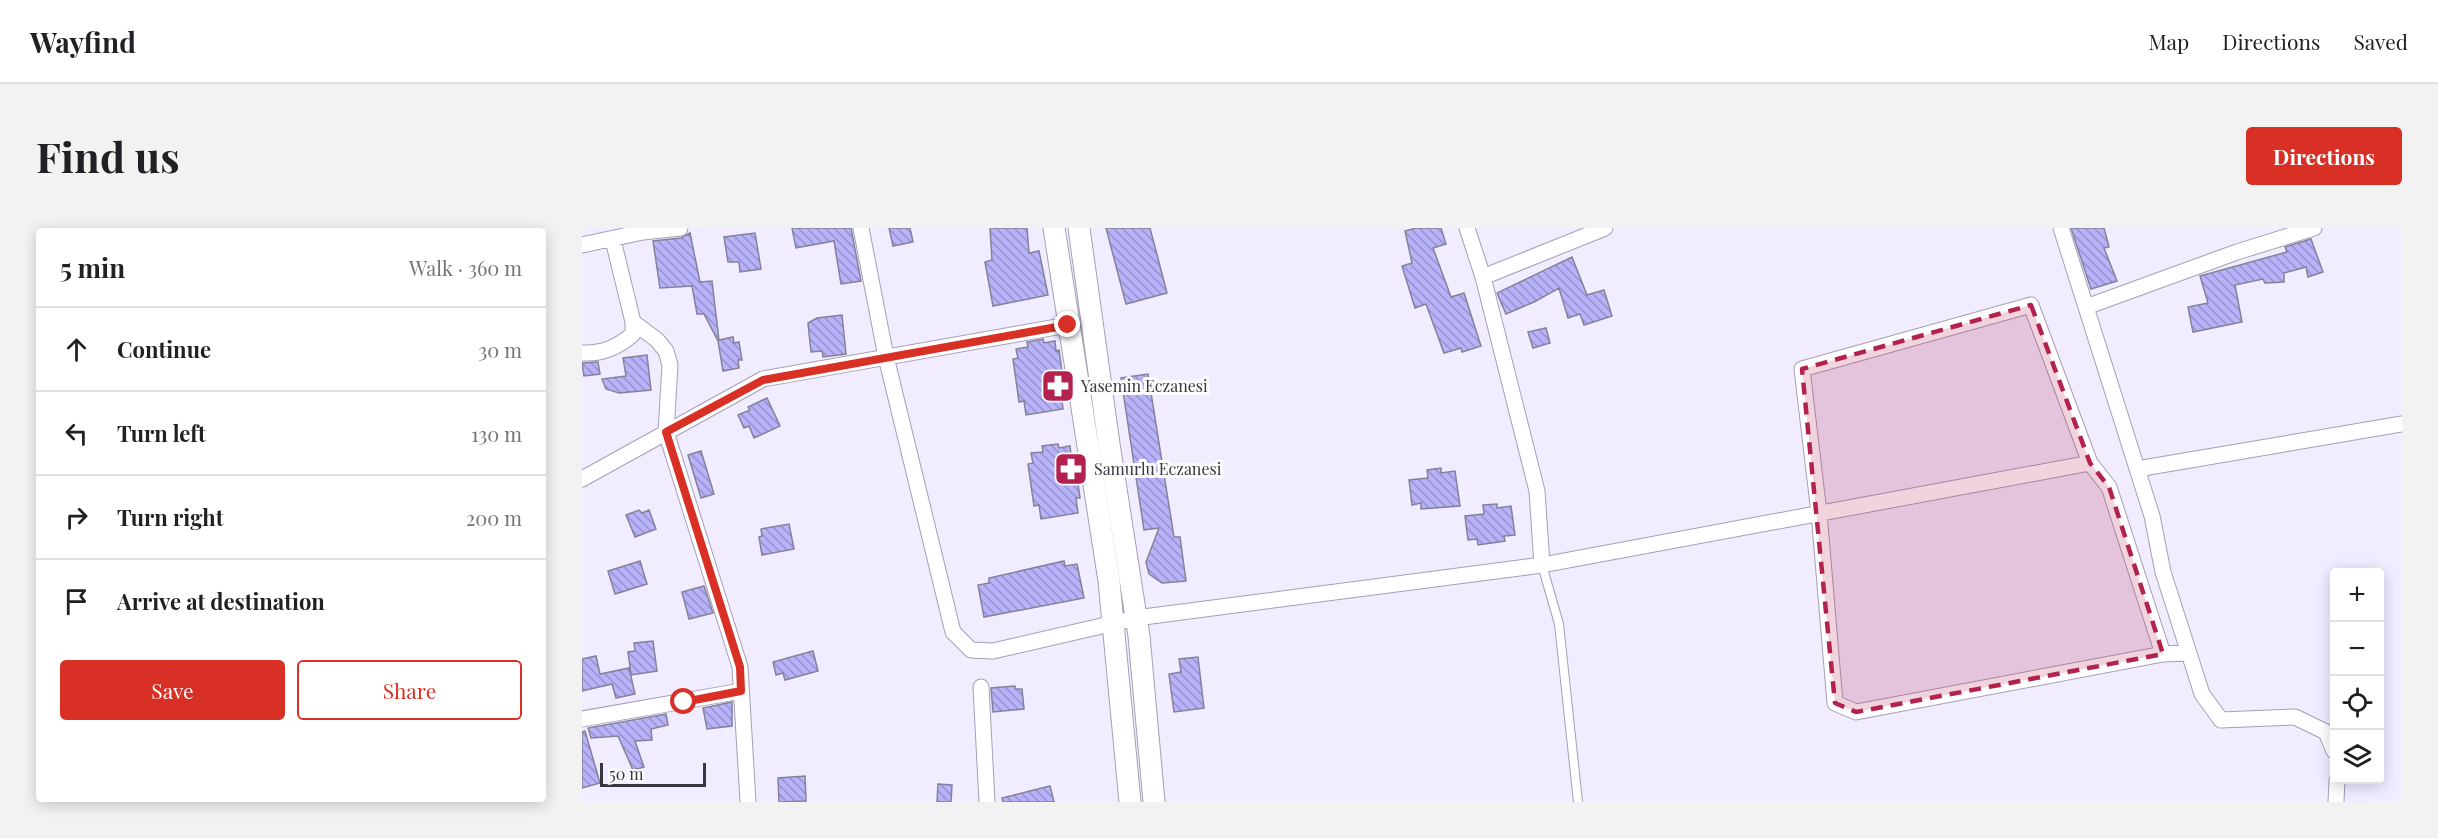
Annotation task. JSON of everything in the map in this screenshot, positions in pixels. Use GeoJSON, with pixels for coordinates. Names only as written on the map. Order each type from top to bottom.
{"type":"FeatureCollection","features":[{"type":"Feature","properties":{"kind":"main road"},"geometry":{"type":"LineString","coordinates":[[1054,228],[1108,581],[1130,802]]}},
{"type":"Feature","properties":{"kind":"main road"},"geometry":{"type":"LineString","coordinates":[[1078,228],[1136,618],[1154,802]]}},
{"type":"Feature","properties":{"kind":"street"},"geometry":{"type":"LineString","coordinates":[[582,245],[643,232],[680,228]]}},
{"type":"Feature","properties":{"kind":"street"},"geometry":{"type":"LineString","coordinates":[[861,228],[886,357],[952,632],[970,650],[993,651],[1136,618],[1542,565],[2090,463]]}},
{"type":"Feature","properties":{"kind":"street"},"geometry":{"type":"LineString","coordinates":[[1467,228],[1483,277],[1537,491],[1542,565]]}},
{"type":"Feature","properties":{"kind":"street"},"geometry":{"type":"LineString","coordinates":[[1483,277],[1605,228]]}},
{"type":"Feature","properties":{"kind":"street"},"geometry":{"type":"LineString","coordinates":[[2061,228],[2152,516],[2163,572],[2202,694],[2221,720],[2295,717],[2326,732],[2330,742]]}},
{"type":"Feature","properties":{"kind":"street"},"geometry":{"type":"LineString","coordinates":[[2086,307],[2237,252],[2314,228]]}},
{"type":"Feature","properties":{"kind":"street"},"geometry":{"type":"LineString","coordinates":[[582,353],[593,353],[618,346],[633,334],[633,322],[613,240]]}},
{"type":"Feature","properties":{"kind":"street"},"geometry":{"type":"LineString","coordinates":[[2163,654],[2109,487],[2090,463],[2031,305],[1802,369],[1819,513],[1835,703],[1856,711],[2163,654],[2189,653]]}},
{"type":"Feature","properties":{"kind":"street"},"geometry":{"type":"LineString","coordinates":[[633,322],[657,340],[666,351],[670,365],[666,432],[740,667],[748,802]]}},
{"type":"Feature","properties":{"kind":"street"},"geometry":{"type":"LineString","coordinates":[[582,479],[763,380],[1068,325]]}},
{"type":"Feature","properties":{"kind":"street"},"geometry":{"type":"LineString","coordinates":[[2137,469],[2402,424]]}},
{"type":"Feature","properties":{"kind":"street"},"geometry":{"type":"LineString","coordinates":[[981,687],[987,802]]}},
{"type":"Feature","properties":{"kind":"street"},"geometry":{"type":"LineString","coordinates":[[582,719],[741,691]]}},
{"type":"Feature","properties":{"kind":"street"},"geometry":{"type":"LineString","coordinates":[[2336,802],[2337,784]]}},
{"type":"Feature","properties":{"kind":"lane"},"geometry":{"type":"LineString","coordinates":[[1542,565],[1559,624],[1578,802]]}},
{"type":"Feature","properties":{"kind":"highlighted area"},"geometry":{"type":"Polygon","coordinates":[[[2031,305],[2090,463],[2109,487],[2163,654],[1856,712],[1835,703],[1802,369],[2031,305]]]}},
{"type":"Feature","properties":{"kind":"building"},"geometry":{"type":"Polygon","coordinates":[[[792,228],[851,228],[861,281],[841,284],[834,241],[796,248],[792,228]]]}},
{"type":"Feature","properties":{"kind":"building"},"geometry":{"type":"Polygon","coordinates":[[[889,228],[910,228],[913,242],[893,246],[889,228]]]}},
{"type":"Feature","properties":{"kind":"building"},"geometry":{"type":"Polygon","coordinates":[[[990,228],[1027,228],[1029,253],[1039,251],[1048,295],[993,306],[985,262],[992,260],[990,228]]]}},
{"type":"Feature","properties":{"kind":"building"},"geometry":{"type":"Polygon","coordinates":[[[1106,228],[1150,228],[1167,293],[1126,304],[1106,228]]]}},
{"type":"Feature","properties":{"kind":"building"},"geometry":{"type":"Polygon","coordinates":[[[1416,228],[1441,228],[1446,244],[1433,248],[1451,297],[1464,293],[1481,346],[1462,352],[1461,348],[1444,353],[1426,304],[1415,308],[1402,266],[1412,263],[1405,231],[1416,228]]]}},
{"type":"Feature","properties":{"kind":"building"},"geometry":{"type":"Polygon","coordinates":[[[2071,228],[2104,228],[2109,247],[2104,248],[2117,281],[2091,289],[2071,228]]]}},
{"type":"Feature","properties":{"kind":"building"},"geometry":{"type":"Polygon","coordinates":[[[690,233],[700,282],[712,281],[719,340],[733,337],[734,343],[739,342],[742,360],[738,360],[739,368],[723,371],[718,341],[704,314],[697,314],[692,286],[660,288],[653,241],[681,238],[690,233]]]}},
{"type":"Feature","properties":{"kind":"building"},"geometry":{"type":"Polygon","coordinates":[[[755,233],[761,269],[740,272],[739,262],[728,262],[724,237],[755,233]]]}},
{"type":"Feature","properties":{"kind":"building"},"geometry":{"type":"Polygon","coordinates":[[[2311,239],[2323,272],[2308,277],[2306,267],[2284,273],[2284,282],[2265,283],[2263,279],[2235,285],[2242,322],[2193,332],[2188,307],[2208,303],[2200,276],[2287,252],[2285,247],[2311,239]]]}},
{"type":"Feature","properties":{"kind":"building"},"geometry":{"type":"Polygon","coordinates":[[[1572,257],[1587,295],[1604,290],[1612,316],[1584,325],[1580,314],[1568,318],[1559,288],[1506,314],[1497,293],[1572,257]]]}},
{"type":"Feature","properties":{"kind":"building"},"geometry":{"type":"Polygon","coordinates":[[[842,315],[846,354],[823,357],[822,351],[811,352],[808,323],[817,318],[842,315]]]}},
{"type":"Feature","properties":{"kind":"building"},"geometry":{"type":"Polygon","coordinates":[[[1546,328],[1550,343],[1533,348],[1528,332],[1546,328]]]}},
{"type":"Feature","properties":{"kind":"building"},"geometry":{"type":"Polygon","coordinates":[[[1043,339],[1044,343],[1055,341],[1056,351],[1059,350],[1065,393],[1061,394],[1063,409],[1026,415],[1024,401],[1019,402],[1013,359],[1018,358],[1016,349],[1028,347],[1027,342],[1043,339]]]}},
{"type":"Feature","properties":{"kind":"building"},"geometry":{"type":"Polygon","coordinates":[[[647,355],[651,390],[619,393],[606,389],[602,379],[626,376],[623,358],[647,355]]]}},
{"type":"Feature","properties":{"kind":"building"},"geometry":{"type":"Polygon","coordinates":[[[598,362],[600,374],[584,376],[582,363],[598,362]]]}},
{"type":"Feature","properties":{"kind":"building"},"geometry":{"type":"Polygon","coordinates":[[[1148,374],[1174,537],[1180,537],[1186,581],[1162,583],[1149,574],[1146,562],[1159,528],[1144,530],[1121,378],[1148,374]]]}},
{"type":"Feature","properties":{"kind":"building"},"geometry":{"type":"Polygon","coordinates":[[[767,398],[780,426],[754,438],[749,426],[744,428],[738,415],[750,410],[748,407],[767,398]]]}},
{"type":"Feature","properties":{"kind":"building"},"geometry":{"type":"Polygon","coordinates":[[[1058,444],[1059,448],[1070,446],[1071,455],[1074,455],[1080,498],[1076,498],[1078,513],[1041,519],[1039,505],[1034,506],[1028,464],[1033,463],[1031,453],[1043,452],[1042,446],[1058,444]]]}},
{"type":"Feature","properties":{"kind":"building"},"geometry":{"type":"Polygon","coordinates":[[[701,451],[714,494],[701,498],[688,455],[701,451]]]}},
{"type":"Feature","properties":{"kind":"building"},"geometry":{"type":"Polygon","coordinates":[[[1441,468],[1441,473],[1455,471],[1460,506],[1421,509],[1421,503],[1412,505],[1409,480],[1428,478],[1427,470],[1441,468]]]}},
{"type":"Feature","properties":{"kind":"building"},"geometry":{"type":"Polygon","coordinates":[[[1497,504],[1497,508],[1511,506],[1515,535],[1504,536],[1505,541],[1478,545],[1477,539],[1468,540],[1465,516],[1484,514],[1483,505],[1497,504]]]}},
{"type":"Feature","properties":{"kind":"building"},"geometry":{"type":"Polygon","coordinates":[[[639,510],[642,513],[649,510],[656,529],[635,537],[626,515],[639,510]]]}},
{"type":"Feature","properties":{"kind":"building"},"geometry":{"type":"Polygon","coordinates":[[[789,524],[794,549],[762,555],[759,537],[762,536],[761,529],[789,524]]]}},
{"type":"Feature","properties":{"kind":"building"},"geometry":{"type":"Polygon","coordinates":[[[640,561],[647,584],[615,594],[608,571],[640,561]]]}},
{"type":"Feature","properties":{"kind":"building"},"geometry":{"type":"Polygon","coordinates":[[[1064,561],[1065,566],[1077,564],[1084,598],[984,617],[978,585],[989,583],[989,578],[1064,561]]]}},
{"type":"Feature","properties":{"kind":"building"},"geometry":{"type":"Polygon","coordinates":[[[704,586],[713,613],[689,619],[682,592],[704,586]]]}},
{"type":"Feature","properties":{"kind":"building"},"geometry":{"type":"Polygon","coordinates":[[[653,641],[657,671],[631,675],[628,652],[635,651],[634,643],[653,641]]]}},
{"type":"Feature","properties":{"kind":"building"},"geometry":{"type":"Polygon","coordinates":[[[813,651],[818,671],[785,680],[783,673],[776,675],[773,662],[813,651]]]}},
{"type":"Feature","properties":{"kind":"building"},"geometry":{"type":"Polygon","coordinates":[[[596,656],[600,674],[629,668],[635,694],[616,698],[612,684],[582,691],[582,659],[596,656]]]}},
{"type":"Feature","properties":{"kind":"building"},"geometry":{"type":"Polygon","coordinates":[[[1198,657],[1204,708],[1174,712],[1169,674],[1181,672],[1179,659],[1198,657]]]}},
{"type":"Feature","properties":{"kind":"building"},"geometry":{"type":"Polygon","coordinates":[[[1015,686],[1015,689],[1022,689],[1024,709],[993,712],[991,688],[1015,686]]]}},
{"type":"Feature","properties":{"kind":"building"},"geometry":{"type":"Polygon","coordinates":[[[732,702],[732,726],[707,729],[703,708],[732,702]]]}},
{"type":"Feature","properties":{"kind":"building"},"geometry":{"type":"Polygon","coordinates":[[[666,714],[668,725],[651,729],[652,740],[635,741],[644,767],[633,770],[618,736],[591,738],[588,728],[666,714]]]}},
{"type":"Feature","properties":{"kind":"building"},"geometry":{"type":"Polygon","coordinates":[[[585,731],[600,783],[582,788],[582,732],[585,731]]]}},
{"type":"Feature","properties":{"kind":"building"},"geometry":{"type":"Polygon","coordinates":[[[805,776],[806,801],[779,802],[778,778],[805,776]]]}},
{"type":"Feature","properties":{"kind":"building"},"geometry":{"type":"Polygon","coordinates":[[[938,784],[952,785],[951,802],[937,802],[938,784]]]}},
{"type":"Feature","properties":{"kind":"building"},"geometry":{"type":"Polygon","coordinates":[[[1050,786],[1054,802],[1003,802],[1002,798],[1050,786]]]}},
{"type":"Feature","properties":{"kind":"place","name":"Yasemin Eczanesi"},"geometry":{"type":"Point","coordinates":[1058,386]}},
{"type":"Feature","properties":{"kind":"place","name":"Samurlu Eczanesi"},"geometry":{"type":"Point","coordinates":[1071,469]}},
{"type":"Feature","properties":{"kind":"route"},"geometry":{"type":"LineString","coordinates":[[684,702],[741,691],[740,667],[666,432],[763,380],[1068,325]]}}]}
